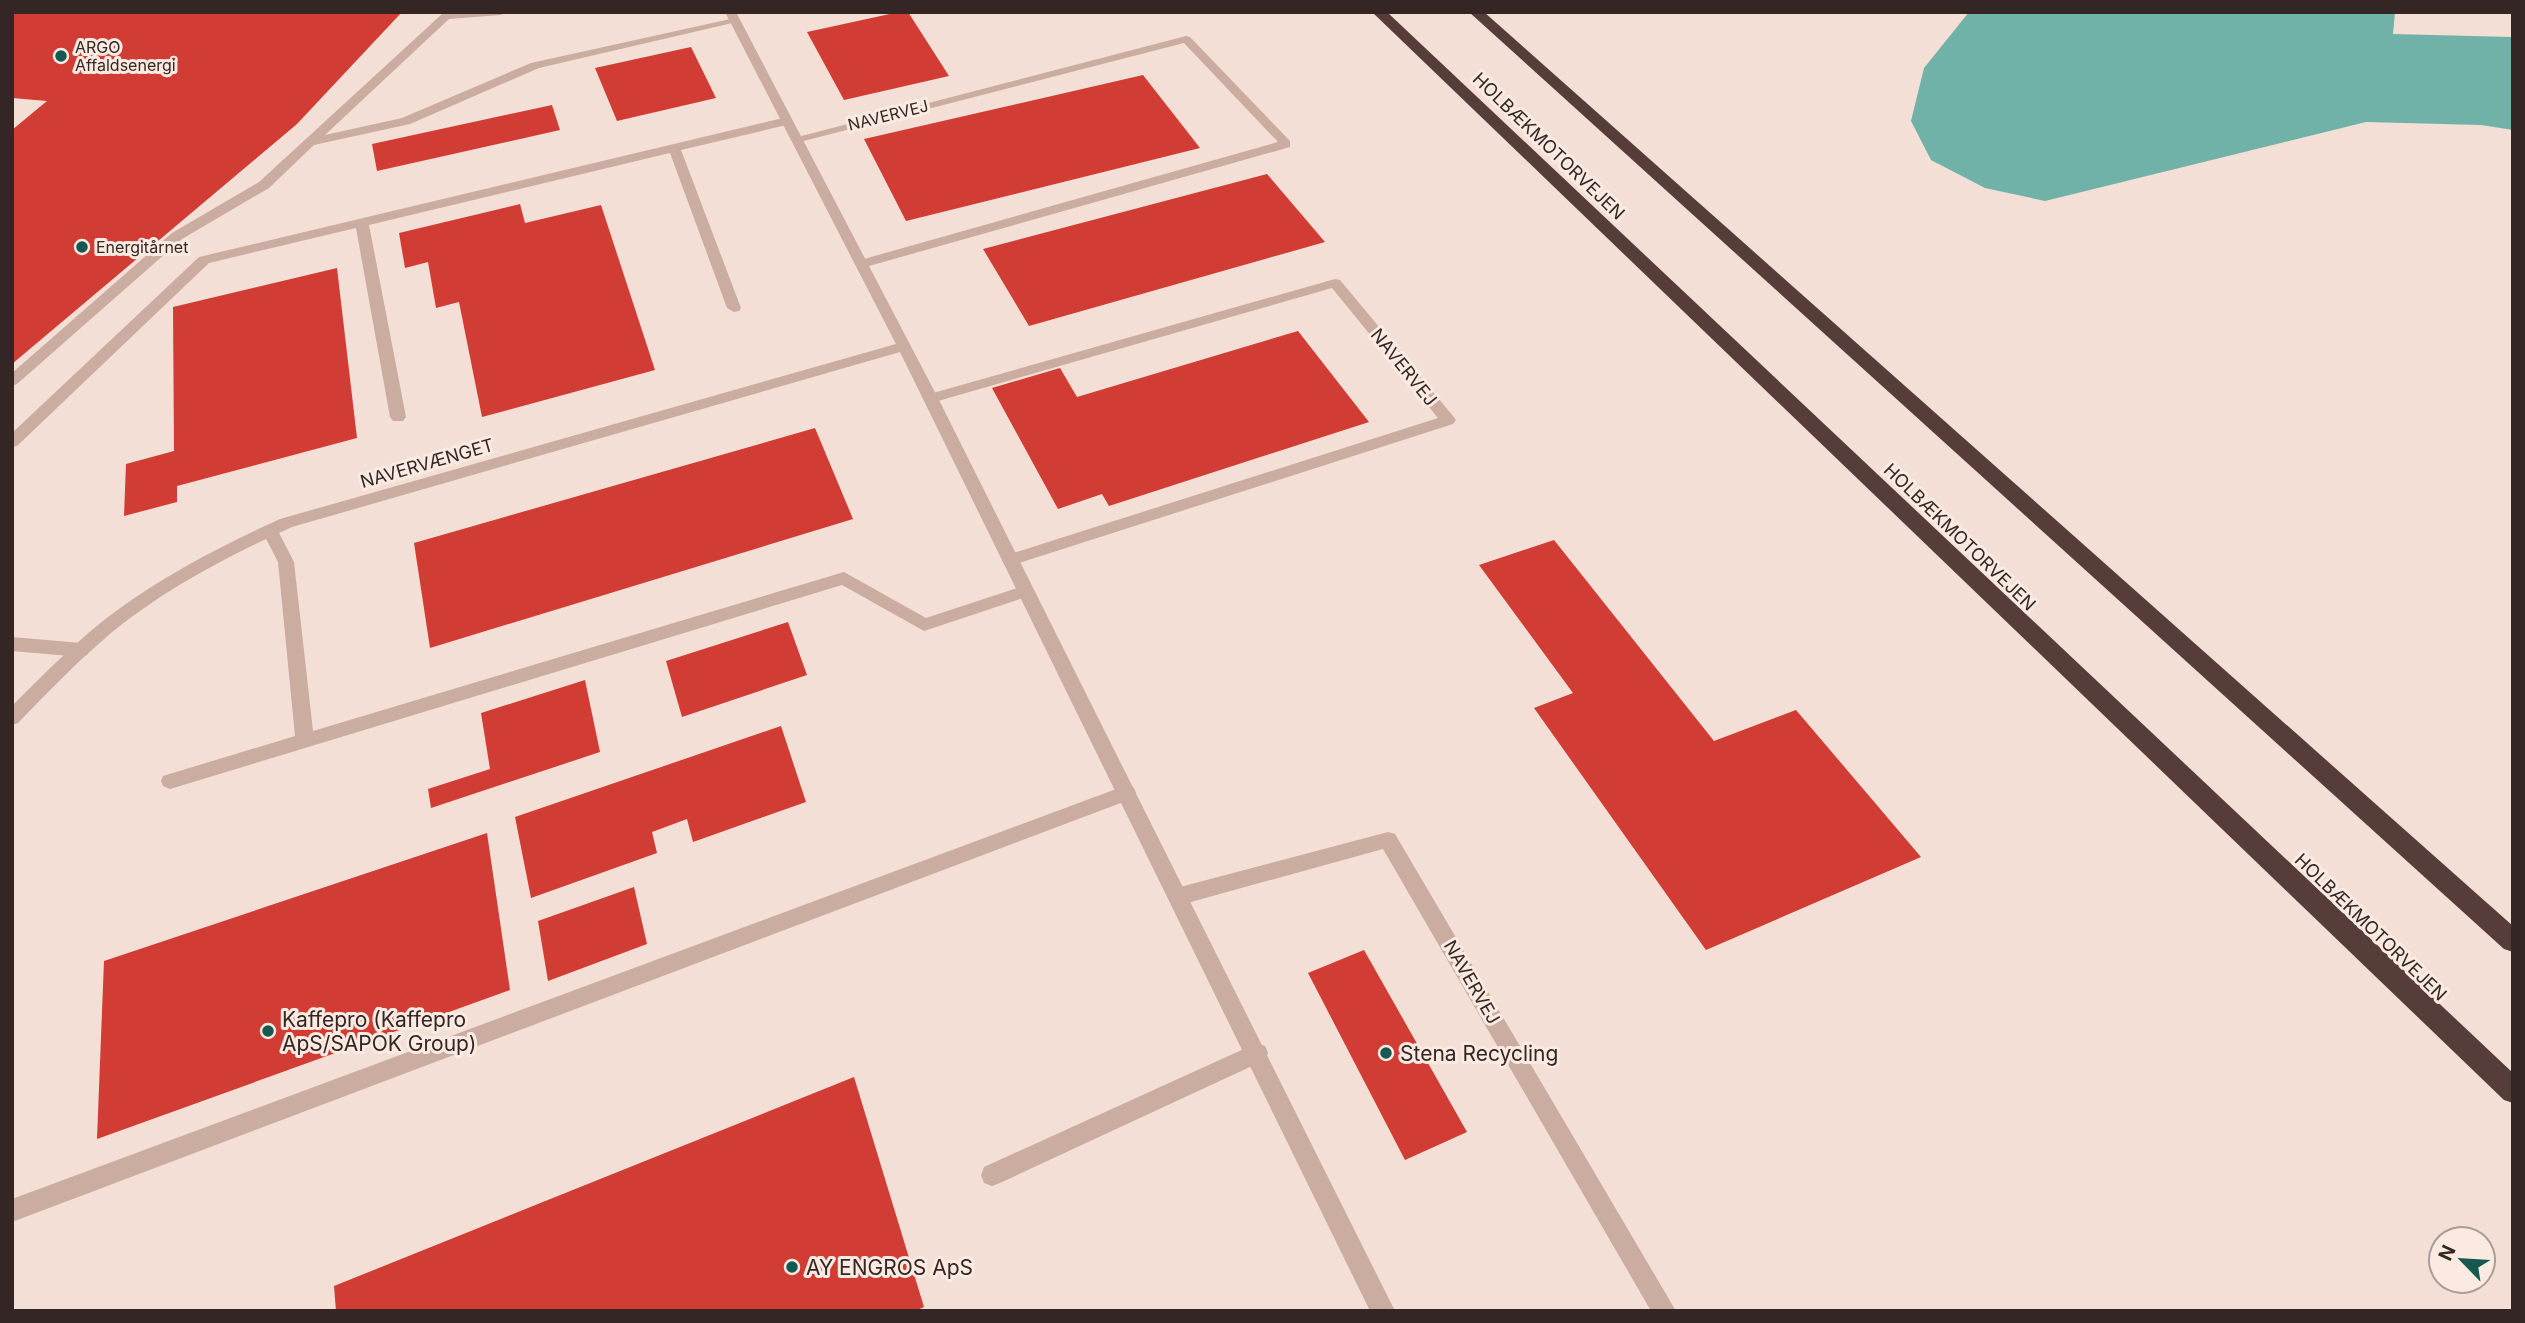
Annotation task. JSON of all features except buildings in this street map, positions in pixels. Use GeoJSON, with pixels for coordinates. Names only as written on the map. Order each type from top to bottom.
{"type":"FeatureCollection","features":[{"type":"Feature","properties":{"kind":"highway","name":"HOLBÆKMOTORVEJEN"},"geometry":{"type":"LineString","coordinates":[[1378,12],[2513,1091]]}},
{"type":"Feature","properties":{"kind":"highway"},"geometry":{"type":"LineString","coordinates":[[1476,12],[2513,941]]}},
{"type":"Feature","properties":{"kind":"street"},"geometry":{"type":"LineString","coordinates":[[12,381],[177,236],[264,185],[446,16],[501,12]]}},
{"type":"Feature","properties":{"kind":"street"},"geometry":{"type":"LineString","coordinates":[[309,143],[406,121],[535,65],[733,17],[931,398],[1180,896],[1383,1311]]}},
{"type":"Feature","properties":{"kind":"street","name":"NAVERVEJ"},"geometry":{"type":"LineString","coordinates":[[796,139],[1186,39],[1286,144],[862,264]]}},
{"type":"Feature","properties":{"kind":"street"},"geometry":{"type":"LineString","coordinates":[[12,442],[204,260],[788,121]]}},
{"type":"Feature","properties":{"kind":"street"},"geometry":{"type":"LineString","coordinates":[[674,148],[734,308]]}},
{"type":"Feature","properties":{"kind":"street"},"geometry":{"type":"LineString","coordinates":[[362,222],[398,417]]}},
{"type":"Feature","properties":{"kind":"street","name":"NAVERVEJ"},"geometry":{"type":"LineString","coordinates":[[931,398],[1335,283],[1448,420],[1010,560]]}},
{"type":"Feature","properties":{"kind":"street","name":"NAVERVÆNGET"},"geometry":{"type":"LineString","coordinates":[[12,718],[82,650],[138,604],[211,558],[286,523],[904,346]]}},
{"type":"Feature","properties":{"kind":"street"},"geometry":{"type":"LineString","coordinates":[[270,531],[286,562],[304,740]]}},
{"type":"Feature","properties":{"kind":"street"},"geometry":{"type":"LineString","coordinates":[[170,781],[844,578],[924,625],[1026,590]]}},
{"type":"Feature","properties":{"kind":"street"},"geometry":{"type":"LineString","coordinates":[[12,644],[82,650]]}},
{"type":"Feature","properties":{"kind":"street"},"geometry":{"type":"LineString","coordinates":[[12,1211],[1128,793]]}},
{"type":"Feature","properties":{"kind":"street","name":"NAVERVEJ"},"geometry":{"type":"LineString","coordinates":[[1180,896],[1388,840],[1664,1311]]}},
{"type":"Feature","properties":{"kind":"street"},"geometry":{"type":"LineString","coordinates":[[992,1175],[1257,1053]]}},
{"type":"Feature","properties":{"kind":"water"},"geometry":{"type":"Polygon","coordinates":[[[1969,12],[2395,12],[2393,34],[2513,37],[2513,130],[2481,125],[2366,122],[2045,201],[1985,188],[1931,160],[1911,121],[1924,68],[1969,12]]]}},
{"type":"Feature","properties":{"kind":"place","name":"ARGO Affaldsenergi"},"geometry":{"type":"Point","coordinates":[61,56]}},
{"type":"Feature","properties":{"kind":"place","name":"Energitårnet"},"geometry":{"type":"Point","coordinates":[82,247]}},
{"type":"Feature","properties":{"kind":"place","name":"Kaffepro (Kaffepro ApS/SAPOK Group)"},"geometry":{"type":"Point","coordinates":[268,1031]}},
{"type":"Feature","properties":{"kind":"place","name":"Stena Recycling"},"geometry":{"type":"Point","coordinates":[1386,1053]}},
{"type":"Feature","properties":{"kind":"place","name":"AY ENGROS ApS"},"geometry":{"type":"Point","coordinates":[792,1267]}}]}
